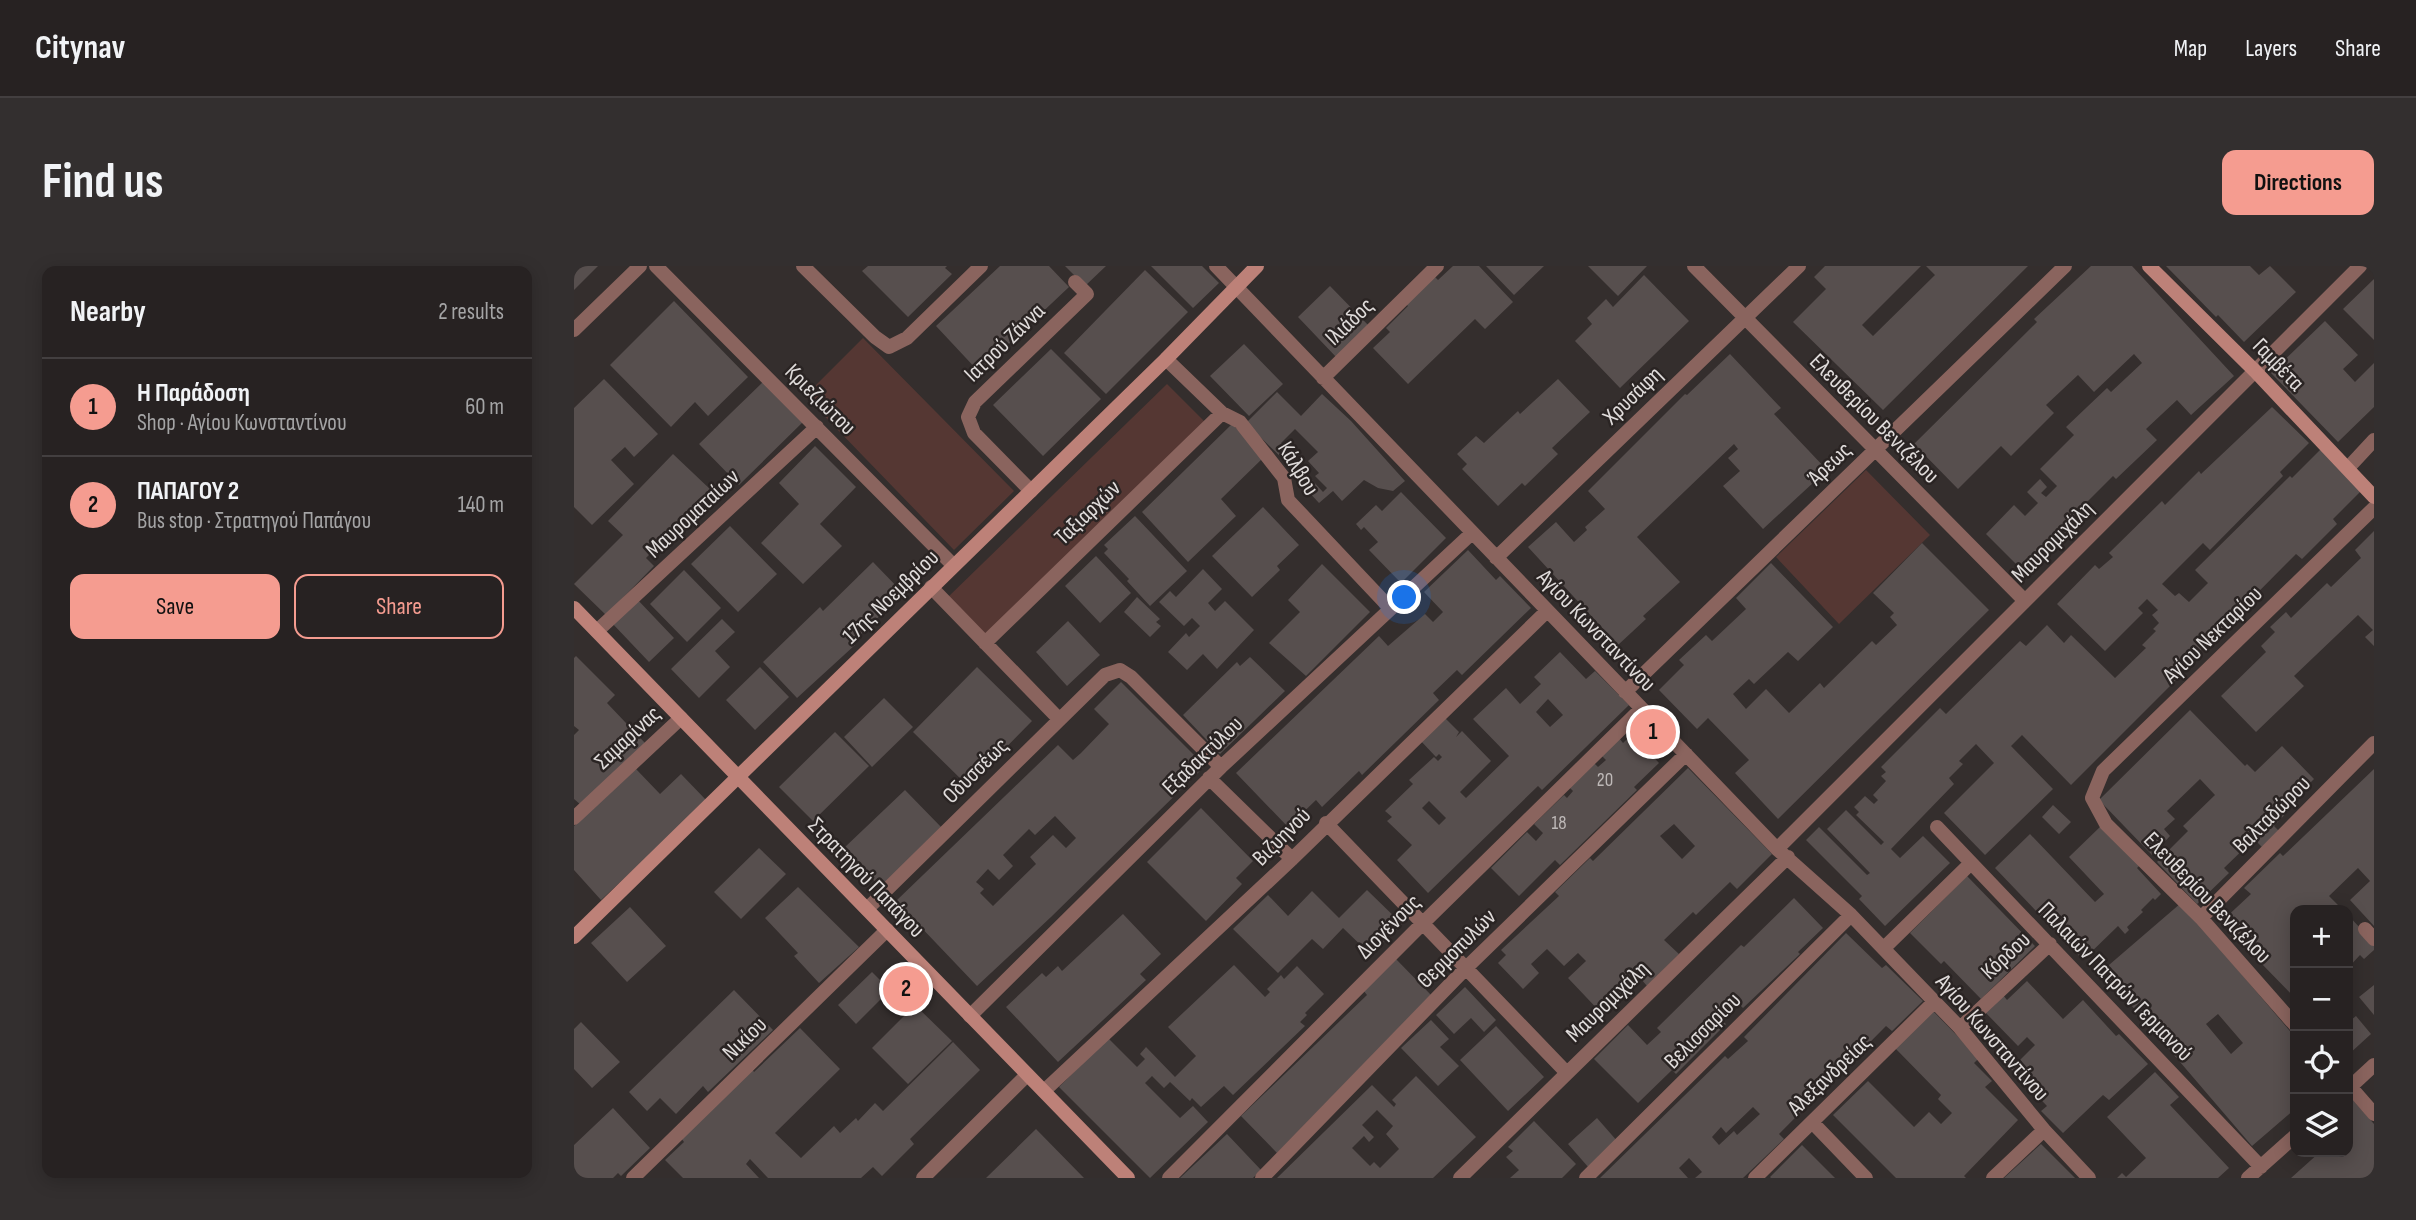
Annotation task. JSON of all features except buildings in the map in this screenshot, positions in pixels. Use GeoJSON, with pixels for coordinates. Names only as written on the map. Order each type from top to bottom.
{"type":"FeatureCollection","features":[{"type":"Feature","properties":{"kind":"street"},"geometry":{"type":"LineString","coordinates":[[574,330],[640,266]]}},
{"type":"Feature","properties":{"kind":"street","name":"Κριεζιώτου"},"geometry":{"type":"LineString","coordinates":[[656,266],[954,565]]}},
{"type":"Feature","properties":{"kind":"street"},"geometry":{"type":"LineString","coordinates":[[803,266],[875,337],[889,346],[907,338],[981,266]]}},
{"type":"Feature","properties":{"kind":"street","name":"Αγίου Κωνσταντίνου"},"geometry":{"type":"LineString","coordinates":[[1216,266],[1782,853],[1884,948],[1960,1028],[2044,1130],[2089,1178]]}},
{"type":"Feature","properties":{"kind":"street","name":"17ης Νοεμβρίου"},"geometry":{"type":"LineString","coordinates":[[574,937],[1166,359],[1257,266]]}},
{"type":"Feature","properties":{"kind":"street","name":"Ιλιάδος"},"geometry":{"type":"LineString","coordinates":[[1323,378],[1437,266]]}},
{"type":"Feature","properties":{"kind":"street","name":"Ελευθερίου Βενιζέλου"},"geometry":{"type":"LineString","coordinates":[[1694,266],[2025,601]]}},
{"type":"Feature","properties":{"kind":"street","name":"Χρυσάφη"},"geometry":{"type":"LineString","coordinates":[[1496,558],[1799,266]]}},
{"type":"Feature","properties":{"kind":"street","name":"Άρεως"},"geometry":{"type":"LineString","coordinates":[[1625,692],[2065,266]]}},
{"type":"Feature","properties":{"kind":"street","name":"Γαμβέτα"},"geometry":{"type":"LineString","coordinates":[[2150,266],[2255,371],[2374,497]]}},
{"type":"Feature","properties":{"kind":"street","name":"Μαυρομιχάλη"},"geometry":{"type":"LineString","coordinates":[[1460,1178],[1782,853],[2025,601],[2360,266]]}},
{"type":"Feature","properties":{"kind":"street","name":"Ιατρού Ζάννα"},"geometry":{"type":"LineString","coordinates":[[1031,491],[974,433],[968,417],[975,402],[1087,294],[1075,282]]}},
{"type":"Feature","properties":{"kind":"street","name":"Κάλβου"},"geometry":{"type":"LineString","coordinates":[[1166,359],[1222,413],[1240,422],[1284,478],[1288,500],[1390,608]]}},
{"type":"Feature","properties":{"kind":"street","name":"Ταξιαρχών"},"geometry":{"type":"LineString","coordinates":[[985,643],[1222,413]]}},
{"type":"Feature","properties":{"kind":"street","name":"Μαυροματαίων"},"geometry":{"type":"LineString","coordinates":[[597,631],[817,427]]}},
{"type":"Feature","properties":{"kind":"street"},"geometry":{"type":"LineString","coordinates":[[2348,468],[2374,440]]}},
{"type":"Feature","properties":{"kind":"street","name":"Αγίου Νεκταρίου"},"geometry":{"type":"LineString","coordinates":[[2092,798],[2103,771],[2374,508]]}},
{"type":"Feature","properties":{"kind":"street","name":"Εξαδακτύλου"},"geometry":{"type":"LineString","coordinates":[[970,1016],[1209,778],[1472,533]]}},
{"type":"Feature","properties":{"kind":"street"},"geometry":{"type":"LineString","coordinates":[[931,587],[1059,719]]}},
{"type":"Feature","properties":{"kind":"street","name":"Στρατηγού Παπάγου"},"geometry":{"type":"LineString","coordinates":[[574,608],[1128,1178]]}},
{"type":"Feature","properties":{"kind":"street","name":"Βιζυηνού"},"geometry":{"type":"LineString","coordinates":[[1044,1091],[1292,859],[1326,823],[1547,611]]}},
{"type":"Feature","properties":{"kind":"street","name":"Οδυσσέως"},"geometry":{"type":"LineString","coordinates":[[867,909],[1059,719],[1105,676],[1119,670],[1131,677],[1221,767]]}},
{"type":"Feature","properties":{"kind":"street","name":"Διογένους"},"geometry":{"type":"LineString","coordinates":[[1169,1178],[1422,924],[1642,709]]}},
{"type":"Feature","properties":{"kind":"street","name":"Σαμαρίνας"},"geometry":{"type":"LineString","coordinates":[[574,818],[681,718]]}},
{"type":"Feature","properties":{"kind":"street","name":"Βαλταδώρου"},"geometry":{"type":"LineString","coordinates":[[2201,918],[2374,743]]}},
{"type":"Feature","properties":{"kind":"street","name":"Θερμοπυλών"},"geometry":{"type":"LineString","coordinates":[[1262,1178],[1465,969],[1686,754]]}},
{"type":"Feature","properties":{"kind":"street"},"geometry":{"type":"LineString","coordinates":[[1209,778],[1292,859]]}},
{"type":"Feature","properties":{"kind":"street","name":"Ελευθερίου Βενιζέλου"},"geometry":{"type":"LineString","coordinates":[[2092,798],[2106,824],[2201,918],[2290,1019]]}},
{"type":"Feature","properties":{"kind":"street"},"geometry":{"type":"LineString","coordinates":[[1326,823],[1566,1072]]}},
{"type":"Feature","properties":{"kind":"street","name":"Παλαιών Πατρών Γερμανού"},"geometry":{"type":"LineString","coordinates":[[1937,827],[2261,1167]]}},
{"type":"Feature","properties":{"kind":"street"},"geometry":{"type":"LineString","coordinates":[[1884,948],[1971,863]]}},
{"type":"Feature","properties":{"kind":"street","name":"Βελισσαρίου"},"geometry":{"type":"LineString","coordinates":[[1586,1178],[1851,915]]}},
{"type":"Feature","properties":{"kind":"street","name":"Νικίου"},"geometry":{"type":"LineString","coordinates":[[634,1178],[887,930]]}},
{"type":"Feature","properties":{"kind":"street","name":"Κόρδου"},"geometry":{"type":"LineString","coordinates":[[1960,1028],[2050,944]]}},
{"type":"Feature","properties":{"kind":"street","name":"Αλεξανδρείας"},"geometry":{"type":"LineString","coordinates":[[1755,1178],[1934,1002]]}},
{"type":"Feature","properties":{"kind":"street"},"geometry":{"type":"LineString","coordinates":[[2353,1083],[2374,1065]]}},
{"type":"Feature","properties":{"kind":"street"},"geometry":{"type":"LineString","coordinates":[[923,1178],[1027,1075]]}},
{"type":"Feature","properties":{"kind":"street"},"geometry":{"type":"LineString","coordinates":[[2353,1091],[2374,1114]]}},
{"type":"Feature","properties":{"kind":"street"},"geometry":{"type":"LineString","coordinates":[[1812,1122],[1866,1178]]}},
{"type":"Feature","properties":{"kind":"street"},"geometry":{"type":"LineString","coordinates":[[1993,1178],[2044,1130]]}},
{"type":"Feature","properties":{"kind":"street"},"geometry":{"type":"LineString","coordinates":[[2248,1178],[2290,1141]]}},
{"type":"Feature","properties":{"kind":"shaded area"},"geometry":{"type":"Polygon","coordinates":[[[863,338],[1014,491],[954,550],[805,396],[863,338]]]}},
{"type":"Feature","properties":{"kind":"shaded area"},"geometry":{"type":"Polygon","coordinates":[[[1167,384],[1205,422],[984,636],[946,599],[1167,384]]]}},
{"type":"Feature","properties":{"kind":"shaded area"},"geometry":{"type":"Polygon","coordinates":[[[1866,470],[1930,535],[1839,624],[1776,557],[1866,470]]]}},
{"type":"Feature","properties":{"kind":"place","name":"Η Παράδοση"},"geometry":{"type":"Point","coordinates":[1653,732]}},
{"type":"Feature","properties":{"kind":"place","name":"ΠΑΠΑΓΟΥ 2"},"geometry":{"type":"Point","coordinates":[906,989]}}]}
